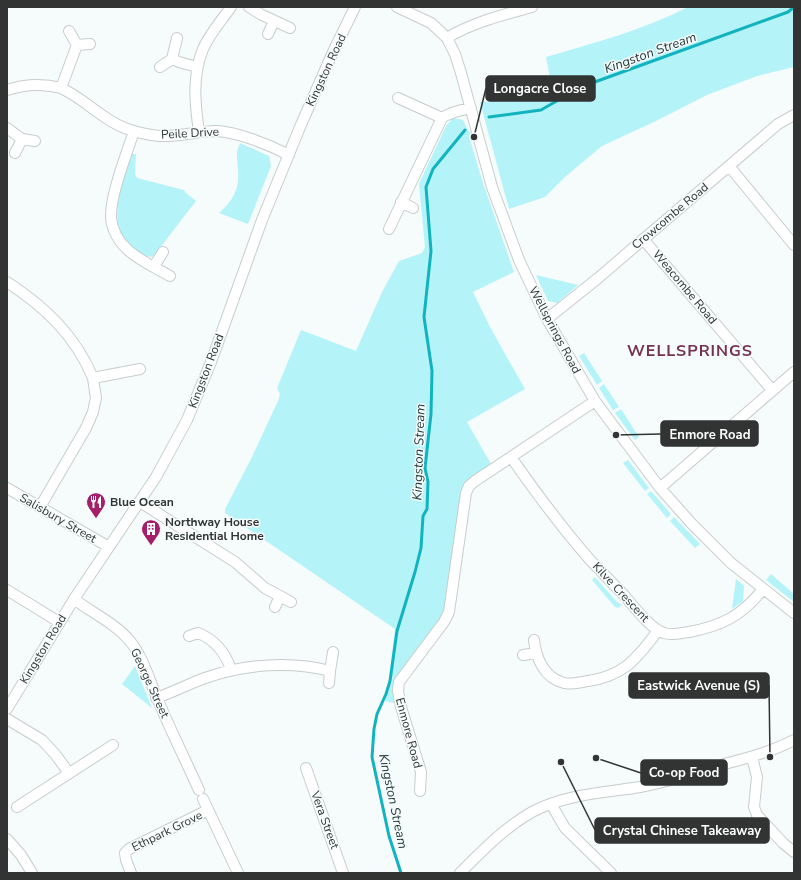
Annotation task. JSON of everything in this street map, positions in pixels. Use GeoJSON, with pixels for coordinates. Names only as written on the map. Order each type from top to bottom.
{"type":"FeatureCollection","features":[{"type":"Feature","properties":{"kind":"street"},"geometry":{"type":"LineString","coordinates":[[199,132],[195,102],[197,67],[204,48],[211,35],[231,7]]}},
{"type":"Feature","properties":{"kind":"street"},"geometry":{"type":"LineString","coordinates":[[249,7],[290,28]]}},
{"type":"Feature","properties":{"kind":"street","name":"Kingston Road"},"geometry":{"type":"LineString","coordinates":[[7,709],[59,622],[156,478],[187,420],[211,362],[262,220],[312,99],[355,7]]}},
{"type":"Feature","properties":{"kind":"street","name":"Wellsprings Road"},"geometry":{"type":"LineString","coordinates":[[397,7],[431,23],[447,38],[455,54],[472,108],[492,187],[519,260],[547,319],[595,401],[660,488],[692,524],[726,558],[794,613]]}},
{"type":"Feature","properties":{"kind":"street"},"geometry":{"type":"LineString","coordinates":[[447,38],[465,28],[532,7]]}},
{"type":"Feature","properties":{"kind":"street"},"geometry":{"type":"LineString","coordinates":[[268,34],[274,21]]}},
{"type":"Feature","properties":{"kind":"street"},"geometry":{"type":"LineString","coordinates":[[61,88],[77,45],[70,31]]}},
{"type":"Feature","properties":{"kind":"street"},"geometry":{"type":"LineString","coordinates":[[160,67],[172,59],[177,38]]}},
{"type":"Feature","properties":{"kind":"street"},"geometry":{"type":"LineString","coordinates":[[77,45],[90,44]]}},
{"type":"Feature","properties":{"kind":"street"},"geometry":{"type":"LineString","coordinates":[[172,59],[197,67]]}},
{"type":"Feature","properties":{"kind":"street","name":"Peile Drive"},"geometry":{"type":"LineString","coordinates":[[7,90],[28,85],[49,85],[72,93],[111,121],[124,128],[134,131],[165,136],[199,132],[229,132],[289,155]]}},
{"type":"Feature","properties":{"kind":"street"},"geometry":{"type":"LineString","coordinates":[[398,98],[442,118]]}},
{"type":"Feature","properties":{"kind":"street"},"geometry":{"type":"LineString","coordinates":[[388,229],[442,118],[454,112],[472,108]]}},
{"type":"Feature","properties":{"kind":"street","name":"Crowcombe Road"},"geometry":{"type":"LineString","coordinates":[[547,319],[778,124],[794,115]]}},
{"type":"Feature","properties":{"kind":"street"},"geometry":{"type":"LineString","coordinates":[[7,128],[22,139],[35,142]]}},
{"type":"Feature","properties":{"kind":"street"},"geometry":{"type":"LineString","coordinates":[[134,131],[116,192],[111,219],[115,232],[122,244],[134,254],[170,276]]}},
{"type":"Feature","properties":{"kind":"street"},"geometry":{"type":"LineString","coordinates":[[15,153],[22,139]]}},
{"type":"Feature","properties":{"kind":"street"},"geometry":{"type":"LineString","coordinates":[[729,166],[794,245]]}},
{"type":"Feature","properties":{"kind":"street"},"geometry":{"type":"LineString","coordinates":[[401,202],[413,208]]}},
{"type":"Feature","properties":{"kind":"street","name":"Weacombe Road"},"geometry":{"type":"LineString","coordinates":[[643,239],[772,390]]}},
{"type":"Feature","properties":{"kind":"street"},"geometry":{"type":"LineString","coordinates":[[154,266],[163,252]]}},
{"type":"Feature","properties":{"kind":"street"},"geometry":{"type":"LineString","coordinates":[[7,282],[35,302],[60,325],[74,343],[86,360],[93,378],[96,398],[93,412],[86,428],[40,507]]}},
{"type":"Feature","properties":{"kind":"street"},"geometry":{"type":"LineString","coordinates":[[93,378],[140,369]]}},
{"type":"Feature","properties":{"kind":"street"},"geometry":{"type":"LineString","coordinates":[[660,488],[794,372]]}},
{"type":"Feature","properties":{"kind":"street","name":"Enmore Road"},"geometry":{"type":"LineString","coordinates":[[420,791],[421,772],[401,707],[398,691],[399,682],[444,622],[449,612],[466,493],[469,486],[474,481],[595,401]]}},
{"type":"Feature","properties":{"kind":"street","name":"Kilve Crescent"},"geometry":{"type":"LineString","coordinates":[[511,457],[530,484],[590,560],[640,613],[658,630],[665,634],[675,634],[706,629],[724,623],[736,616],[751,603],[763,589]]}},
{"type":"Feature","properties":{"kind":"street","name":"Salisbury Street"},"geometry":{"type":"LineString","coordinates":[[7,488],[109,547]]}},
{"type":"Feature","properties":{"kind":"street"},"geometry":{"type":"LineString","coordinates":[[140,502],[235,562],[265,588],[291,602]]}},
{"type":"Feature","properties":{"kind":"street"},"geometry":{"type":"LineString","coordinates":[[7,590],[59,622]]}},
{"type":"Feature","properties":{"kind":"street"},"geometry":{"type":"LineString","coordinates":[[275,607],[280,596]]}},
{"type":"Feature","properties":{"kind":"street","name":"George Street"},"geometry":{"type":"LineString","coordinates":[[74,599],[106,620],[130,641],[144,665],[156,698],[238,873]]}},
{"type":"Feature","properties":{"kind":"street"},"geometry":{"type":"LineString","coordinates":[[534,640],[536,653],[544,670],[553,678],[564,683],[601,680],[614,673],[627,665],[651,640],[658,630]]}},
{"type":"Feature","properties":{"kind":"street"},"geometry":{"type":"LineString","coordinates":[[189,636],[198,633],[206,636],[228,658],[231,670]]}},
{"type":"Feature","properties":{"kind":"street"},"geometry":{"type":"LineString","coordinates":[[328,683],[333,652]]}},
{"type":"Feature","properties":{"kind":"street"},"geometry":{"type":"LineString","coordinates":[[523,655],[536,653]]}},
{"type":"Feature","properties":{"kind":"street"},"geometry":{"type":"LineString","coordinates":[[156,698],[207,677],[244,667],[289,666],[318,668],[330,671]]}},
{"type":"Feature","properties":{"kind":"street"},"geometry":{"type":"LineString","coordinates":[[7,719],[42,740],[69,773]]}},
{"type":"Feature","properties":{"kind":"street"},"geometry":{"type":"LineString","coordinates":[[460,873],[491,842],[513,824],[532,812],[551,804],[578,796],[647,785],[752,757],[785,745],[794,740]]}},
{"type":"Feature","properties":{"kind":"street"},"geometry":{"type":"LineString","coordinates":[[16,807],[113,745]]}},
{"type":"Feature","properties":{"kind":"street"},"geometry":{"type":"LineString","coordinates":[[752,757],[757,777],[754,807],[757,815],[794,852]]}},
{"type":"Feature","properties":{"kind":"street","name":"Vera Street"},"geometry":{"type":"LineString","coordinates":[[306,768],[344,873]]}},
{"type":"Feature","properties":{"kind":"street"},"geometry":{"type":"LineString","coordinates":[[551,804],[565,828],[611,873]]}},
{"type":"Feature","properties":{"kind":"street","name":"Ethpark Grove"},"geometry":{"type":"LineString","coordinates":[[131,873],[126,860],[125,852],[208,810]]}},
{"type":"Feature","properties":{"kind":"street"},"geometry":{"type":"LineString","coordinates":[[7,839],[21,855],[32,873]]}},
{"type":"Feature","properties":{"kind":"shaded area"},"geometry":{"type":"Polygon","coordinates":[[[688,7],[794,7],[794,67],[757,76],[707,95],[602,146],[565,177],[545,197],[509,209],[480,102],[517,99],[552,88],[546,57],[654,23],[688,7]]]}},
{"type":"Feature","properties":{"kind":"shaded area"},"geometry":{"type":"Polygon","coordinates":[[[453,118],[463,120],[468,131],[471,133],[469,136],[482,180],[514,272],[473,292],[490,327],[525,389],[467,422],[491,464],[470,478],[464,485],[445,613],[396,682],[394,703],[385,701],[393,677],[389,678],[395,629],[225,513],[225,509],[250,461],[278,401],[280,394],[277,388],[301,330],[356,351],[382,292],[399,261],[422,253],[425,247],[419,184],[446,126],[453,118]]]}},
{"type":"Feature","properties":{"kind":"shaded area"},"geometry":{"type":"Polygon","coordinates":[[[240,143],[269,156],[271,166],[248,224],[219,213],[232,199],[236,190],[238,181],[237,150],[240,143]]]}},
{"type":"Feature","properties":{"kind":"shaded area"},"geometry":{"type":"Polygon","coordinates":[[[131,154],[136,154],[135,174],[137,178],[184,190],[196,201],[156,253],[150,257],[134,249],[124,239],[119,227],[117,213],[119,199],[122,183],[131,154]]]}},
{"type":"Feature","properties":{"kind":"shaded area"},"geometry":{"type":"Polygon","coordinates":[[[536,275],[578,285],[557,303],[548,301],[536,275]]]}},
{"type":"Feature","properties":{"kind":"shaded area"},"geometry":{"type":"Polygon","coordinates":[[[584,353],[602,381],[597,385],[579,356],[584,353]]]}},
{"type":"Feature","properties":{"kind":"shaded area"},"geometry":{"type":"Polygon","coordinates":[[[604,384],[619,407],[613,410],[599,388],[604,384]]]}},
{"type":"Feature","properties":{"kind":"shaded area"},"geometry":{"type":"Polygon","coordinates":[[[621,409],[639,437],[635,440],[615,413],[621,409]]]}},
{"type":"Feature","properties":{"kind":"shaded area"},"geometry":{"type":"Polygon","coordinates":[[[628,460],[649,488],[645,491],[623,463],[628,460]]]}},
{"type":"Feature","properties":{"kind":"shaded area"},"geometry":{"type":"Polygon","coordinates":[[[651,491],[671,514],[667,518],[647,494],[651,491]]]}},
{"type":"Feature","properties":{"kind":"shaded area"},"geometry":{"type":"Polygon","coordinates":[[[674,517],[700,544],[695,548],[670,521],[674,517]]]}},
{"type":"Feature","properties":{"kind":"shaded area"},"geometry":{"type":"Polygon","coordinates":[[[771,574],[794,594],[794,602],[766,580],[771,574]]]}},
{"type":"Feature","properties":{"kind":"shaded area"},"geometry":{"type":"Polygon","coordinates":[[[595,577],[617,602],[622,605],[618,608],[615,607],[592,580],[595,577]]]}},
{"type":"Feature","properties":{"kind":"shaded area"},"geometry":{"type":"Polygon","coordinates":[[[736,579],[744,586],[743,601],[732,609],[736,579]]]}},
{"type":"Feature","properties":{"kind":"shaded area"},"geometry":{"type":"Polygon","coordinates":[[[135,666],[152,708],[122,684],[135,666]]]}},
{"type":"Feature","properties":{"kind":"waterway","name":"Kingston Stream"},"geometry":{"type":"LineString","coordinates":[[489,117],[541,110],[581,87],[788,12],[794,7]]}},
{"type":"Feature","properties":{"kind":"waterway","name":"Kingston Stream"},"geometry":{"type":"LineString","coordinates":[[401,873],[389,836],[372,757],[374,729],[377,714],[390,681],[397,631],[421,548],[423,516],[427,509],[428,482],[425,468],[431,414],[432,371],[424,317],[431,251],[426,187],[433,169],[465,130]]}},
{"type":"Feature","properties":{"kind":"place","name":"Longacre Close"},"geometry":{"type":"Point","coordinates":[474,137]}},
{"type":"Feature","properties":{"kind":"place","name":"Enmore Road"},"geometry":{"type":"Point","coordinates":[616,435]}},
{"type":"Feature","properties":{"kind":"place","name":"Blue Ocean"},"geometry":{"type":"Point","coordinates":[96,519]}},
{"type":"Feature","properties":{"kind":"place","name":"Northway House Residential Home"},"geometry":{"type":"Point","coordinates":[151,546]}},
{"type":"Feature","properties":{"kind":"place","name":"Eastwick Avenue (S)"},"geometry":{"type":"Point","coordinates":[770,757]}},
{"type":"Feature","properties":{"kind":"place","name":"Co-op Food"},"geometry":{"type":"Point","coordinates":[596,758]}},
{"type":"Feature","properties":{"kind":"place","name":"Crystal Chinese Takeaway"},"geometry":{"type":"Point","coordinates":[561,762]}},
{"type":"Feature","properties":{"kind":"district","name":"WELLSPRINGS"},"geometry":{"type":"Point","coordinates":[690,350]}}]}
